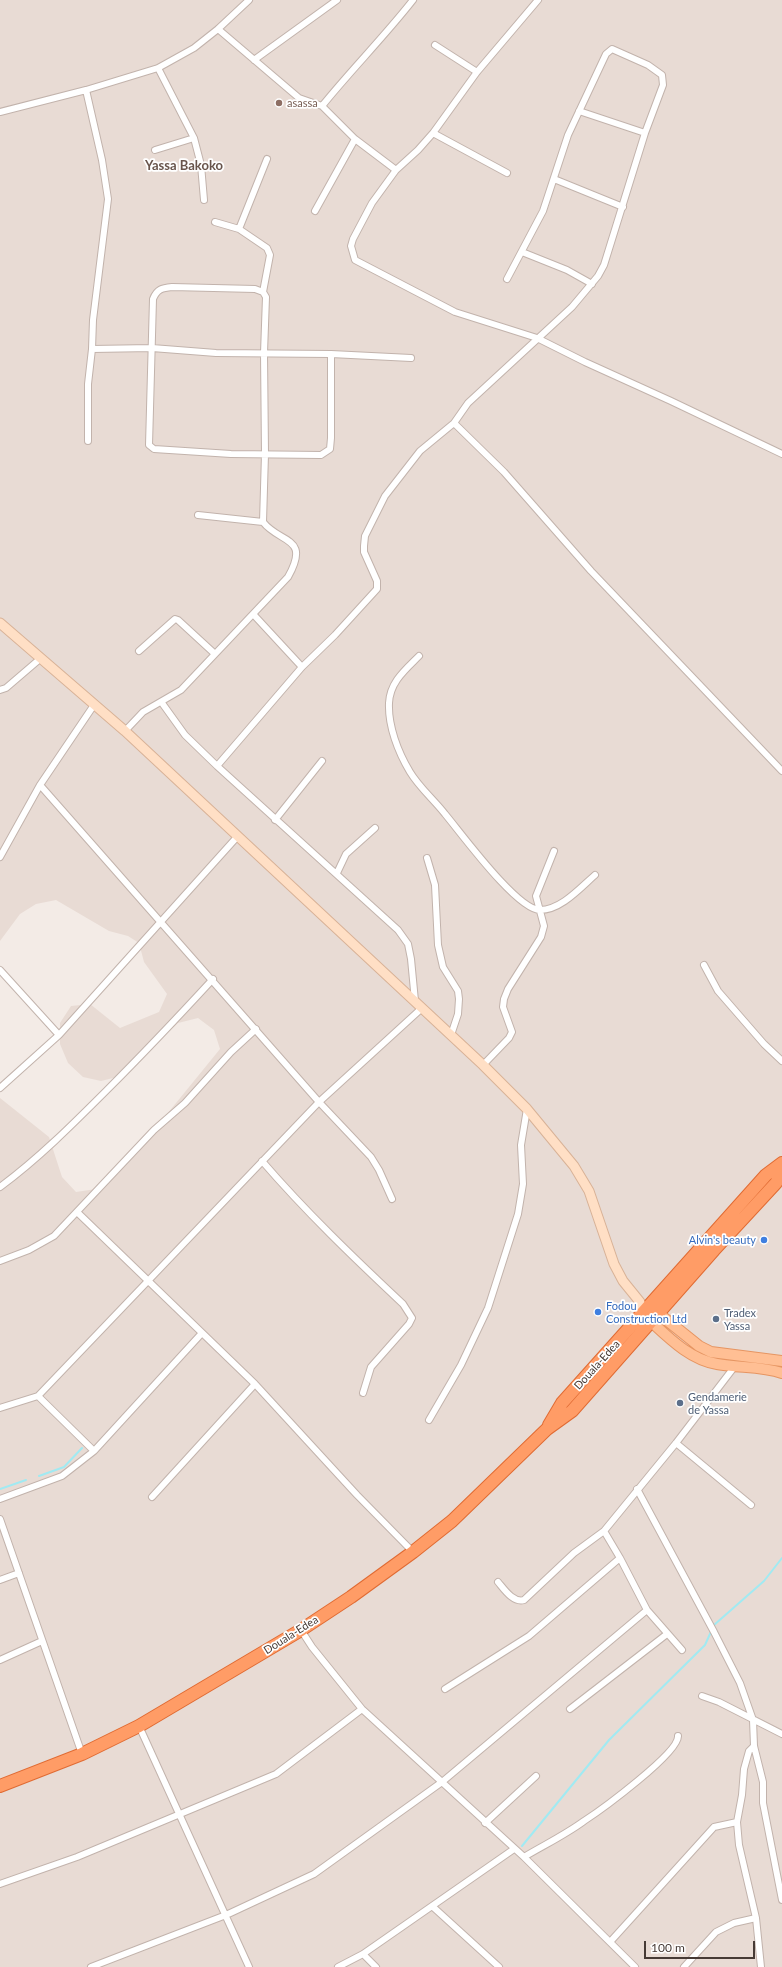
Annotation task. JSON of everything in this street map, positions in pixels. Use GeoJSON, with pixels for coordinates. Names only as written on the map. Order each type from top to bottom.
{"type":"FeatureCollection","features":[{"type":"Feature","properties":{"kind":"highway","name":"Douala-Edea"},"geometry":{"type":"LineString","coordinates":[[649,1311],[766,1176],[782,1163]]}},
{"type":"Feature","properties":{"kind":"highway","name":"Douala-Edea"},"geometry":{"type":"LineString","coordinates":[[0,1786],[82,1754],[139,1726],[301,1630],[351,1597],[413,1552],[452,1521],[547,1429],[562,1403],[649,1311],[776,1183],[782,1173]]}},
{"type":"Feature","properties":{"kind":"main road"},"geometry":{"type":"LineString","coordinates":[[0,623],[125,731],[483,1065],[526,1109],[574,1166],[589,1191],[614,1264],[623,1281],[649,1311],[694,1356],[716,1364],[779,1372]]}},
{"type":"Feature","properties":{"kind":"main road"},"geometry":{"type":"LineString","coordinates":[[649,1311],[699,1346],[711,1352],[781,1359]]}},
{"type":"Feature","properties":{"kind":"street"},"geometry":{"type":"LineString","coordinates":[[0,112],[86,90],[158,68],[194,48],[218,29],[249,0]]}},
{"type":"Feature","properties":{"kind":"street"},"geometry":{"type":"LineString","coordinates":[[254,60],[337,0]]}},
{"type":"Feature","properties":{"kind":"street"},"geometry":{"type":"LineString","coordinates":[[322,106],[413,0]]}},
{"type":"Feature","properties":{"kind":"street"},"geometry":{"type":"LineString","coordinates":[[528,0],[536,2],[477,72],[433,133],[418,150],[396,170],[372,203],[353,239],[351,246],[354,260],[455,312],[537,338],[782,454]]}},
{"type":"Feature","properties":{"kind":"street"},"geometry":{"type":"LineString","coordinates":[[218,29],[299,98],[322,106],[355,139],[396,170]]}},
{"type":"Feature","properties":{"kind":"street"},"geometry":{"type":"LineString","coordinates":[[435,45],[477,72]]}},
{"type":"Feature","properties":{"kind":"street"},"geometry":{"type":"LineString","coordinates":[[216,766],[302,667],[335,635],[377,589],[378,581],[364,552],[365,536],[375,513],[385,496],[407,466],[420,451],[454,424],[468,402],[572,307],[598,276],[604,265],[645,133],[663,85],[662,75],[648,65],[612,49],[606,54],[568,135],[543,211],[507,280]]}},
{"type":"Feature","properties":{"kind":"street"},"geometry":{"type":"LineString","coordinates":[[158,68],[194,138],[201,165],[204,200]]}},
{"type":"Feature","properties":{"kind":"street"},"geometry":{"type":"LineString","coordinates":[[86,90],[102,160],[108,198],[93,320],[92,349],[88,384],[88,441]]}},
{"type":"Feature","properties":{"kind":"street"},"geometry":{"type":"LineString","coordinates":[[579,111],[645,133]]}},
{"type":"Feature","properties":{"kind":"street"},"geometry":{"type":"LineString","coordinates":[[433,133],[507,173]]}},
{"type":"Feature","properties":{"kind":"street"},"geometry":{"type":"LineString","coordinates":[[155,150],[194,138]]}},
{"type":"Feature","properties":{"kind":"street"},"geometry":{"type":"LineString","coordinates":[[315,211],[355,139]]}},
{"type":"Feature","properties":{"kind":"street"},"geometry":{"type":"LineString","coordinates":[[239,229],[267,159]]}},
{"type":"Feature","properties":{"kind":"street"},"geometry":{"type":"LineString","coordinates":[[554,179],[623,207]]}},
{"type":"Feature","properties":{"kind":"street"},"geometry":{"type":"LineString","coordinates":[[215,222],[239,229],[267,248],[270,255],[263,292]]}},
{"type":"Feature","properties":{"kind":"street"},"geometry":{"type":"LineString","coordinates":[[522,252],[567,270],[592,284]]}},
{"type":"Feature","properties":{"kind":"street"},"geometry":{"type":"LineString","coordinates":[[263,522],[265,454],[264,353],[267,304],[266,297],[263,292],[255,289],[172,287],[161,288],[156,291],[153,299],[149,445],[154,449],[265,454],[321,454],[330,449],[332,426],[331,354]]}},
{"type":"Feature","properties":{"kind":"street"},"geometry":{"type":"LineString","coordinates":[[92,349],[152,348],[216,353],[331,354],[411,358]]}},
{"type":"Feature","properties":{"kind":"street"},"geometry":{"type":"LineString","coordinates":[[454,424],[504,472],[591,570],[782,771]]}},
{"type":"Feature","properties":{"kind":"street"},"geometry":{"type":"LineString","coordinates":[[125,731],[143,712],[181,690],[288,577],[295,564],[294,547],[290,542],[263,522],[198,515]]}},
{"type":"Feature","properties":{"kind":"street"},"geometry":{"type":"LineString","coordinates":[[253,614],[302,667]]}},
{"type":"Feature","properties":{"kind":"street"},"geometry":{"type":"LineString","coordinates":[[139,651],[175,619],[178,620],[215,654]]}},
{"type":"Feature","properties":{"kind":"street"},"geometry":{"type":"LineString","coordinates":[[419,656],[391,687],[390,710],[397,744],[410,772],[465,837],[481,860],[516,896],[530,906],[539,910],[555,906],[570,897],[595,874]]}},
{"type":"Feature","properties":{"kind":"street"},"geometry":{"type":"LineString","coordinates":[[0,690],[6,688],[42,658]]}},
{"type":"Feature","properties":{"kind":"street"},"geometry":{"type":"LineString","coordinates":[[162,702],[185,735],[216,766],[337,873],[398,930],[408,944],[415,1001]]}},
{"type":"Feature","properties":{"kind":"street"},"geometry":{"type":"LineString","coordinates":[[0,857],[40,785],[94,705]]}},
{"type":"Feature","properties":{"kind":"street"},"geometry":{"type":"LineString","coordinates":[[276,820],[322,761]]}},
{"type":"Feature","properties":{"kind":"street"},"geometry":{"type":"LineString","coordinates":[[40,785],[160,922],[213,979],[319,1102],[371,1157],[379,1170],[392,1200]]}},
{"type":"Feature","properties":{"kind":"street"},"geometry":{"type":"LineString","coordinates":[[337,873],[346,854],[374,828]]}},
{"type":"Feature","properties":{"kind":"street"},"geometry":{"type":"LineString","coordinates":[[0,1088],[60,1036],[237,837]]}},
{"type":"Feature","properties":{"kind":"street"},"geometry":{"type":"LineString","coordinates":[[483,1065],[509,1038],[512,1032],[503,1006],[504,999],[508,989],[541,937],[544,926],[536,896],[538,887],[554,851]]}},
{"type":"Feature","properties":{"kind":"street"},"geometry":{"type":"LineString","coordinates":[[427,858],[435,885],[438,945],[443,967],[458,991],[458,1014],[451,1035]]}},
{"type":"Feature","properties":{"kind":"street"},"geometry":{"type":"LineString","coordinates":[[704,965],[718,991],[782,1061]]}},
{"type":"Feature","properties":{"kind":"street"},"geometry":{"type":"LineString","coordinates":[[0,970],[60,1036]]}},
{"type":"Feature","properties":{"kind":"street"},"geometry":{"type":"LineString","coordinates":[[0,1187],[22,1170],[73,1124],[156,1040],[213,979]]}},
{"type":"Feature","properties":{"kind":"street"},"geometry":{"type":"LineString","coordinates":[[0,1408],[38,1396],[147,1280],[319,1102],[422,1008]]}},
{"type":"Feature","properties":{"kind":"street"},"geometry":{"type":"LineString","coordinates":[[0,1262],[42,1244],[54,1236],[154,1130],[185,1103],[231,1052],[256,1029]]}},
{"type":"Feature","properties":{"kind":"street"},"geometry":{"type":"LineString","coordinates":[[429,1420],[461,1365],[488,1308],[518,1214],[523,1184],[521,1145],[526,1109]]}},
{"type":"Feature","properties":{"kind":"street"},"geometry":{"type":"LineString","coordinates":[[262,1161],[292,1196],[410,1312],[412,1318],[409,1324],[371,1367],[363,1393]]}},
{"type":"Feature","properties":{"kind":"street"},"geometry":{"type":"LineString","coordinates":[[77,1212],[255,1384],[357,1495],[413,1552]]}},
{"type":"Feature","properties":{"kind":"street"},"geometry":{"type":"LineString","coordinates":[[0,1499],[62,1476],[94,1451],[202,1333]]}},
{"type":"Feature","properties":{"kind":"street"},"geometry":{"type":"LineString","coordinates":[[779,1372],[781,1359]]}},
{"type":"Feature","properties":{"kind":"street"},"geometry":{"type":"LineString","coordinates":[[498,1582],[511,1596],[518,1600],[524,1600],[574,1553],[604,1531],[676,1443],[735,1366]]}},
{"type":"Feature","properties":{"kind":"street"},"geometry":{"type":"LineString","coordinates":[[152,1497],[255,1384]]}},
{"type":"Feature","properties":{"kind":"street"},"geometry":{"type":"LineString","coordinates":[[38,1396],[94,1451]]}},
{"type":"Feature","properties":{"kind":"street"},"geometry":{"type":"LineString","coordinates":[[676,1443],[751,1504]]}},
{"type":"Feature","properties":{"kind":"street"},"geometry":{"type":"LineString","coordinates":[[637,1489],[740,1683],[754,1720],[754,1746],[763,1782],[763,1803],[782,1900]]}},
{"type":"Feature","properties":{"kind":"street"},"geometry":{"type":"LineString","coordinates":[[0,1519],[82,1754]]}},
{"type":"Feature","properties":{"kind":"street"},"geometry":{"type":"LineString","coordinates":[[604,1531],[647,1610],[682,1650]]}},
{"type":"Feature","properties":{"kind":"street"},"geometry":{"type":"LineString","coordinates":[[445,1689],[529,1636],[620,1558]]}},
{"type":"Feature","properties":{"kind":"street"},"geometry":{"type":"LineString","coordinates":[[0,1580],[19,1573]]}},
{"type":"Feature","properties":{"kind":"street"},"geometry":{"type":"LineString","coordinates":[[92,1967],[226,1915],[314,1874],[442,1782],[647,1610]]}},
{"type":"Feature","properties":{"kind":"street"},"geometry":{"type":"LineString","coordinates":[[301,1630],[312,1647],[362,1709],[442,1782],[485,1824],[524,1857],[635,1967]]}},
{"type":"Feature","properties":{"kind":"street"},"geometry":{"type":"LineString","coordinates":[[570,1709],[667,1634]]}},
{"type":"Feature","properties":{"kind":"street"},"geometry":{"type":"LineString","coordinates":[[0,1660],[42,1641]]}},
{"type":"Feature","properties":{"kind":"street"},"geometry":{"type":"LineString","coordinates":[[702,1696],[719,1702],[782,1734]]}},
{"type":"Feature","properties":{"kind":"street"},"geometry":{"type":"LineString","coordinates":[[0,1884],[77,1857],[276,1774],[362,1709]]}},
{"type":"Feature","properties":{"kind":"street"},"geometry":{"type":"LineString","coordinates":[[139,1726],[249,1967]]}},
{"type":"Feature","properties":{"kind":"street"},"geometry":{"type":"LineString","coordinates":[[524,1857],[584,1822],[619,1796],[657,1764],[676,1744],[678,1736]]}},
{"type":"Feature","properties":{"kind":"street"},"geometry":{"type":"LineString","coordinates":[[754,1746],[749,1751],[744,1769],[742,1795],[736,1822],[739,1845],[756,1918],[761,1967]]}},
{"type":"Feature","properties":{"kind":"street"},"geometry":{"type":"LineString","coordinates":[[485,1824],[536,1776]]}},
{"type":"Feature","properties":{"kind":"street"},"geometry":{"type":"LineString","coordinates":[[610,1942],[714,1826],[736,1822]]}},
{"type":"Feature","properties":{"kind":"street"},"geometry":{"type":"LineString","coordinates":[[338,1967],[363,1954],[514,1849]]}},
{"type":"Feature","properties":{"kind":"street"},"geometry":{"type":"LineString","coordinates":[[432,1906],[499,1967]]}},
{"type":"Feature","properties":{"kind":"street"},"geometry":{"type":"LineString","coordinates":[[684,1967],[716,1932],[734,1923],[756,1918]]}},
{"type":"Feature","properties":{"kind":"street"},"geometry":{"type":"LineString","coordinates":[[363,1954],[376,1967]]}},
{"type":"Feature","properties":{"kind":"shaded area"},"geometry":{"type":"Polygon","coordinates":[[[0,0],[782,0],[782,1967],[0,1967],[0,1098],[49,1137],[62,1177],[76,1192],[96,1189],[154,1130],[220,1049],[214,1030],[198,1018],[178,1023],[121,1076],[101,1081],[83,1077],[68,1063],[60,1044],[60,1023],[71,1006],[90,1004],[120,1028],[159,1012],[167,994],[144,962],[139,943],[128,936],[109,931],[56,900],[36,904],[20,914],[0,941],[0,0]]]}},
{"type":"Feature","properties":{"kind":"waterway"},"geometry":{"type":"LineString","coordinates":[[39,1476],[64,1467],[82,1448]]}},
{"type":"Feature","properties":{"kind":"waterway"},"geometry":{"type":"LineString","coordinates":[[0,1489],[26,1480]]}},
{"type":"Feature","properties":{"kind":"waterway"},"geometry":{"type":"LineString","coordinates":[[522,1846],[609,1740],[705,1645],[714,1625],[764,1581],[782,1558]]}},
{"type":"Feature","properties":{"kind":"place","name":"asassa"},"geometry":{"type":"Point","coordinates":[279,103]}},
{"type":"Feature","properties":{"kind":"place","name":"Alvin's beauty"},"geometry":{"type":"Point","coordinates":[764,1240]}},
{"type":"Feature","properties":{"kind":"place","name":"Fodou Construction Ltd"},"geometry":{"type":"Point","coordinates":[598,1312]}},
{"type":"Feature","properties":{"kind":"place","name":"Tradex Yassa"},"geometry":{"type":"Point","coordinates":[716,1319]}},
{"type":"Feature","properties":{"kind":"place","name":"Gendamerie de Yassa"},"geometry":{"type":"Point","coordinates":[680,1403]}},
{"type":"Feature","properties":{"kind":"district","name":"Yassa Bakoko"},"geometry":{"type":"Point","coordinates":[184,166]}}]}
